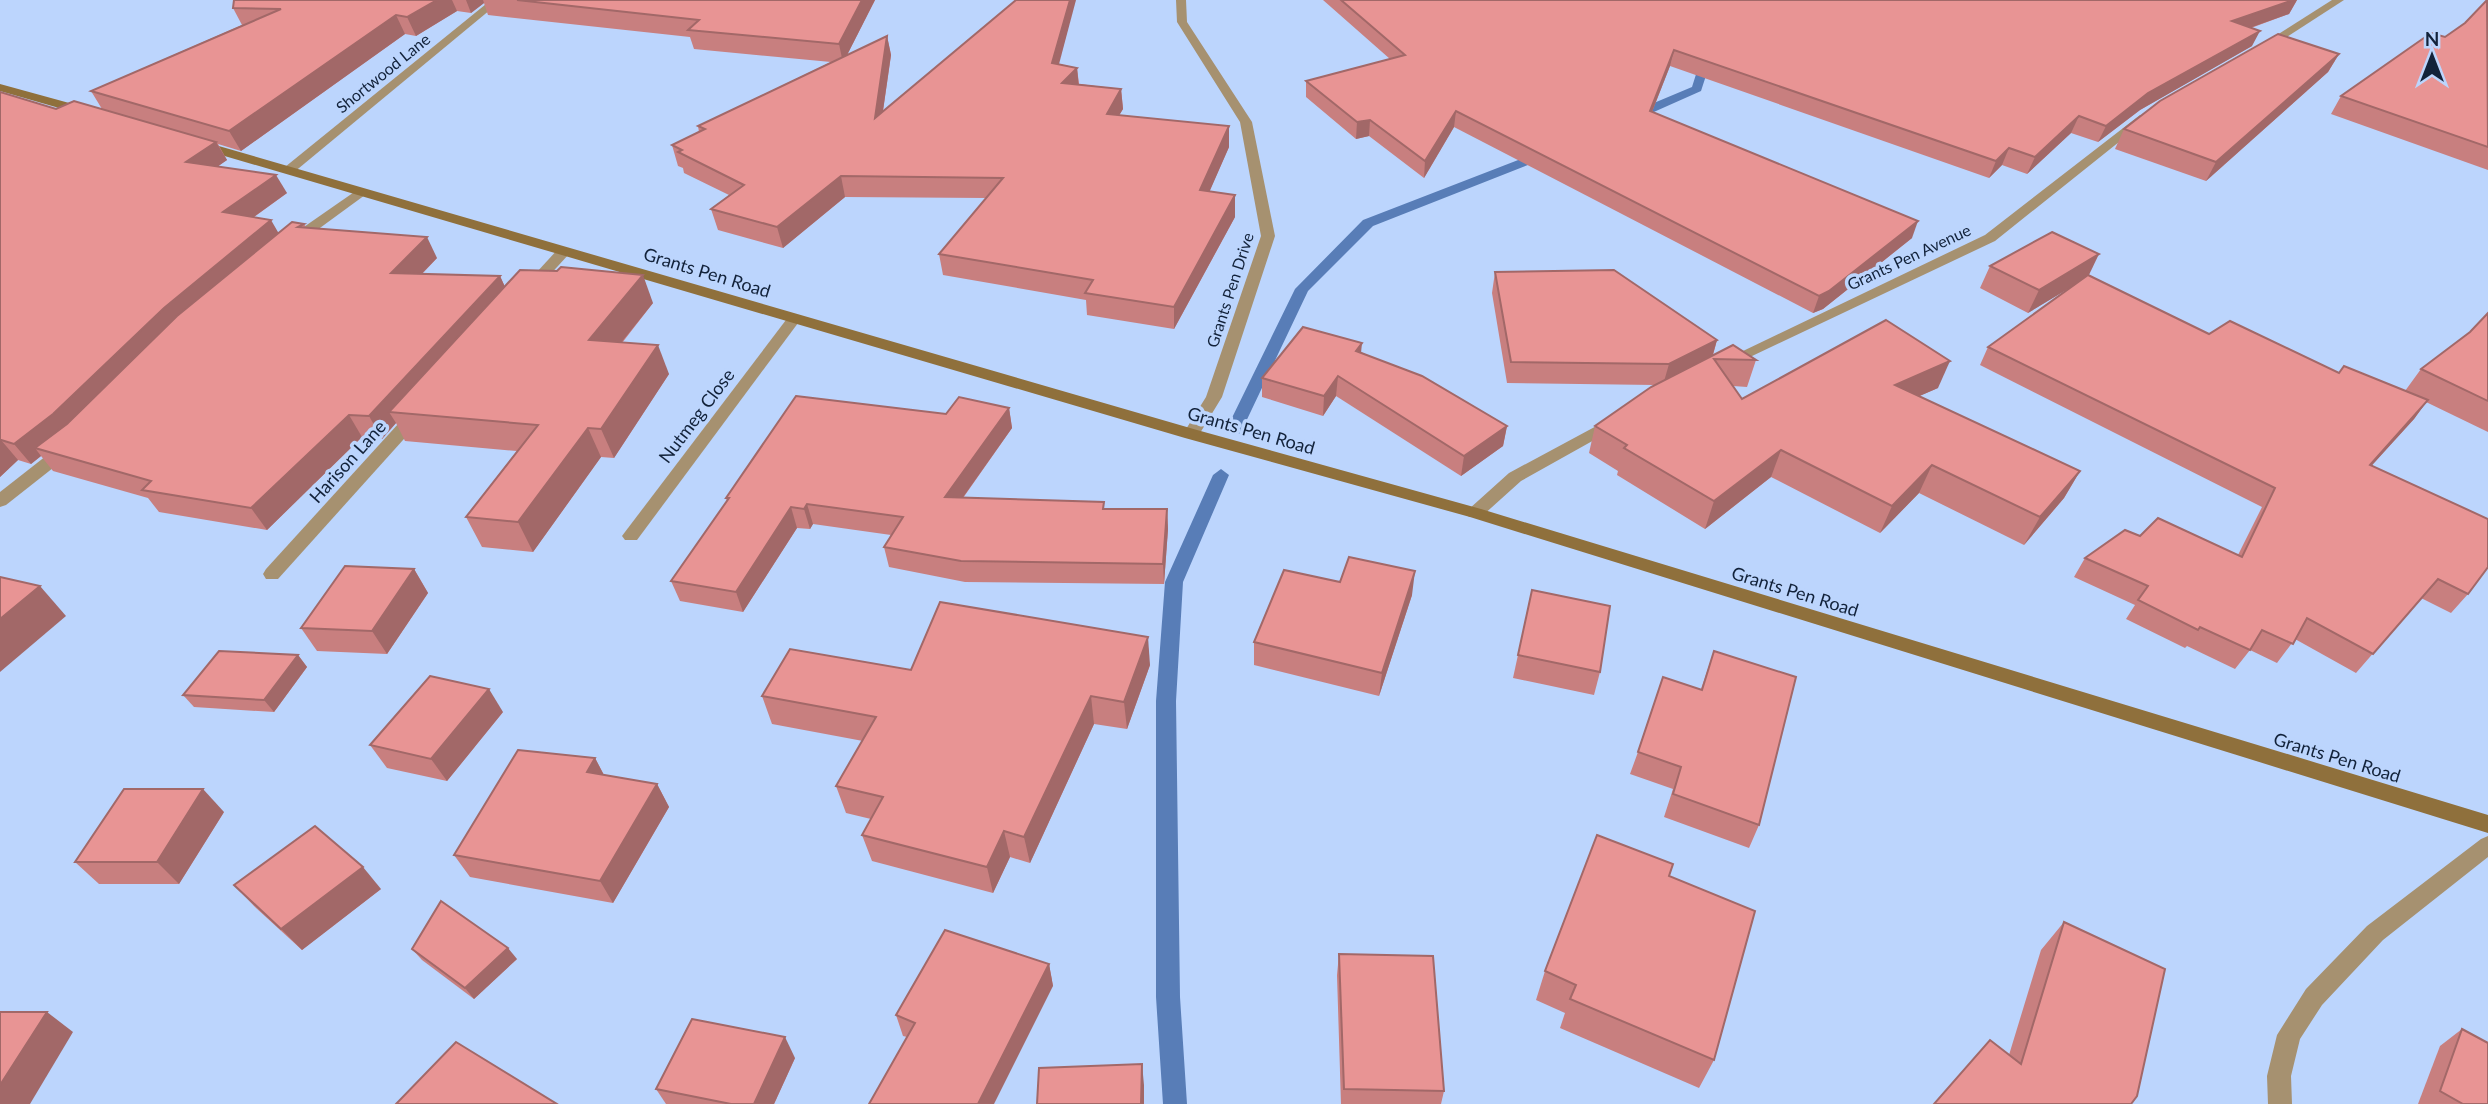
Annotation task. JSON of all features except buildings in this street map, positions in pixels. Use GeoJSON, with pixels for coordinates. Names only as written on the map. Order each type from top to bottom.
{"type":"FeatureCollection","features":[{"type":"Feature","properties":{"kind":"main road"},"geometry":{"type":"LineString","coordinates":[[0,87],[105,117]]}},
{"type":"Feature","properties":{"kind":"main road","name":"Grants Pen Road"},"geometry":{"type":"LineString","coordinates":[[184,140],[1191,434],[1475,513],[2488,824]]}},
{"type":"Feature","properties":{"kind":"street","name":"Shortwood Lane"},"geometry":{"type":"LineString","coordinates":[[289,170],[496,0]]}},
{"type":"Feature","properties":{"kind":"street","name":"Grants Pen Drive"},"geometry":{"type":"LineString","coordinates":[[1181,0],[1182,22],[1246,122],[1269,236],[1214,397],[1191,434]]}},
{"type":"Feature","properties":{"kind":"street"},"geometry":{"type":"LineString","coordinates":[[2250,55],[2339,0]]}},
{"type":"Feature","properties":{"kind":"street","name":"Grants Pen Avenue"},"geometry":{"type":"LineString","coordinates":[[1707,372],[1990,238],[2157,108]]}},
{"type":"Feature","properties":{"kind":"street"},"geometry":{"type":"LineString","coordinates":[[285,247],[360,192]]}},
{"type":"Feature","properties":{"kind":"street"},"geometry":{"type":"LineString","coordinates":[[518,302],[564,251]]}},
{"type":"Feature","properties":{"kind":"street","name":"Nutmeg Close"},"geometry":{"type":"LineString","coordinates":[[631,536],[794,319]]}},
{"type":"Feature","properties":{"kind":"street","name":"Harison Lane"},"geometry":{"type":"LineString","coordinates":[[272,574],[427,402]]}},
{"type":"Feature","properties":{"kind":"street"},"geometry":{"type":"LineString","coordinates":[[1475,513],[1516,477],[1623,416]]}},
{"type":"Feature","properties":{"kind":"street"},"geometry":{"type":"LineString","coordinates":[[0,501],[76,440]]}},
{"type":"Feature","properties":{"kind":"street"},"geometry":{"type":"LineString","coordinates":[[2280,1104],[2279,1076],[2289,1035],[2314,997],[2375,933],[2488,845]]}},
{"type":"Feature","properties":{"kind":"waterway"},"geometry":{"type":"LineString","coordinates":[[1634,116],[1697,89],[1707,54]]}},
{"type":"Feature","properties":{"kind":"waterway"},"geometry":{"type":"LineString","coordinates":[[1234,430],[1302,289],[1368,223],[1544,154]]}},
{"type":"Feature","properties":{"kind":"waterway"},"geometry":{"type":"LineString","coordinates":[[1175,1104],[1168,997],[1166,701],[1174,582],[1221,475]]}}]}
